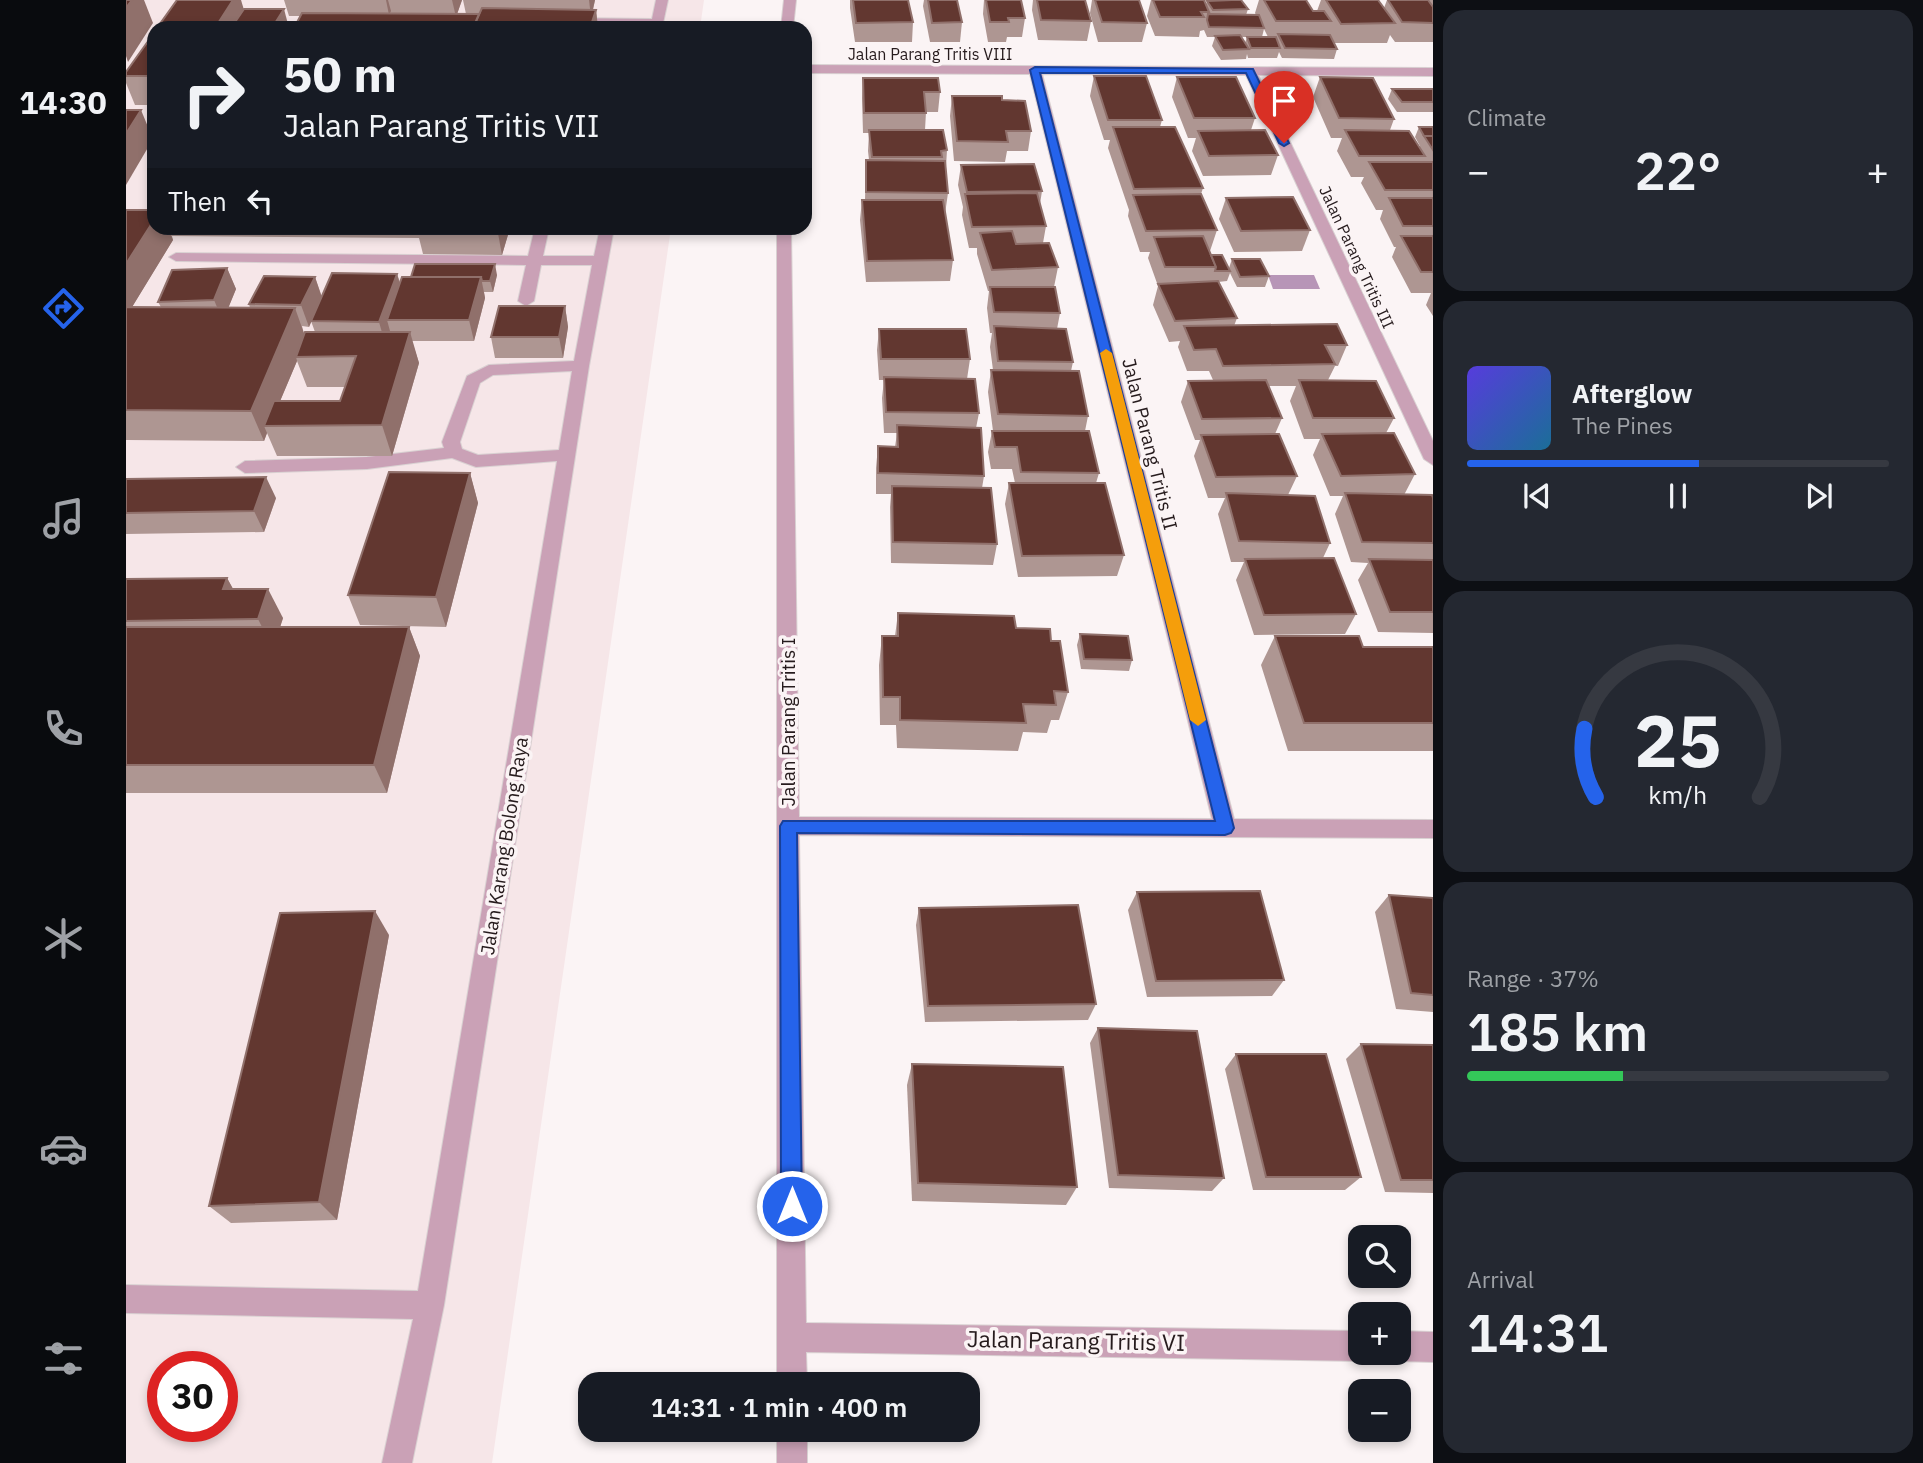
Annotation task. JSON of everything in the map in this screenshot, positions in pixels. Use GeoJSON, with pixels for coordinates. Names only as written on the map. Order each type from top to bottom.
{"type":"FeatureCollection","features":[{"type":"Feature","properties":{"kind":"street"},"geometry":{"type":"LineString","coordinates":[[658,21],[662,0]]}},
{"type":"Feature","properties":{"kind":"street"},"geometry":{"type":"LineString","coordinates":[[788,21],[790,0]]}},
{"type":"Feature","properties":{"kind":"street","name":"Jalan Parang Tritis VIII"},"geometry":{"type":"LineString","coordinates":[[812,69],[1433,72]]}},
{"type":"Feature","properties":{"kind":"street","name":"Jalan Parang Tritis II"},"geometry":{"type":"LineString","coordinates":[[1035,70],[1225,828]]}},
{"type":"Feature","properties":{"kind":"street","name":"Jalan Parang Tritis III"},"geometry":{"type":"LineString","coordinates":[[1250,71],[1433,459]]}},
{"type":"Feature","properties":{"kind":"street"},"geometry":{"type":"LineString","coordinates":[[526,301],[541,235]]}},
{"type":"Feature","properties":{"kind":"street","name":"Jalan Karang Bolong Raya"},"geometry":{"type":"LineString","coordinates":[[397,1463],[430,1305],[581,366],[605,235]]}},
{"type":"Feature","properties":{"kind":"street","name":"Jalan Parang Tritis I"},"geometry":{"type":"LineString","coordinates":[[784,235],[792,1372]]}},
{"type":"Feature","properties":{"kind":"street"},"geometry":{"type":"LineString","coordinates":[[176,257],[599,261]]}},
{"type":"Feature","properties":{"kind":"street"},"geometry":{"type":"LineString","coordinates":[[454,452],[451,442],[473,380],[489,370],[581,366]]}},
{"type":"Feature","properties":{"kind":"street"},"geometry":{"type":"LineString","coordinates":[[245,467],[367,463],[454,452],[476,461],[567,456]]}},
{"type":"Feature","properties":{"kind":"street"},"geometry":{"type":"LineString","coordinates":[[789,826],[1433,829]]}},
{"type":"Feature","properties":{"kind":"street"},"geometry":{"type":"LineString","coordinates":[[126,1299],[430,1305]]}},
{"type":"Feature","properties":{"kind":"street","name":"Jalan Parang Tritis VI"},"geometry":{"type":"LineString","coordinates":[[793,1337],[1348,1346]]}},
{"type":"Feature","properties":{"kind":"street"},"geometry":{"type":"LineString","coordinates":[[1411,1346],[1433,1347]]}},
{"type":"Feature","properties":{"kind":"street"},"geometry":{"type":"LineString","coordinates":[[792,1442],[792,1463]]}},
{"type":"Feature","properties":{"kind":"shaded area"},"geometry":{"type":"Polygon","coordinates":[[[126,0],[704,0],[701,21],[147,21],[147,235],[670,235],[492,1463],[126,1463],[126,0]]]}},
{"type":"Feature","properties":{"kind":"shaded area"},"geometry":{"type":"Polygon","coordinates":[[[1268,275],[1314,275],[1320,289],[1273,289],[1268,275]]]}},
{"type":"Feature","properties":{"kind":"building"},"geometry":{"type":"Polygon","coordinates":[[[177,0],[233,0],[220,21],[162,21],[177,0]]]}},
{"type":"Feature","properties":{"kind":"building"},"geometry":{"type":"Polygon","coordinates":[[[853,0],[908,0],[913,22],[856,23],[853,0]]]}},
{"type":"Feature","properties":{"kind":"building"},"geometry":{"type":"Polygon","coordinates":[[[928,0],[957,0],[962,22],[932,23],[928,0]]]}},
{"type":"Feature","properties":{"kind":"building"},"geometry":{"type":"Polygon","coordinates":[[[986,0],[1021,0],[1025,18],[1008,18],[1009,22],[990,22],[986,0]]]}},
{"type":"Feature","properties":{"kind":"building"},"geometry":{"type":"Polygon","coordinates":[[[1037,0],[1085,0],[1091,21],[1041,20],[1037,0]]]}},
{"type":"Feature","properties":{"kind":"building"},"geometry":{"type":"Polygon","coordinates":[[[1095,0],[1139,0],[1147,23],[1102,22],[1095,0]]]}},
{"type":"Feature","properties":{"kind":"building"},"geometry":{"type":"Polygon","coordinates":[[[1153,0],[1204,0],[1209,12],[1201,12],[1204,17],[1160,17],[1153,0]]]}},
{"type":"Feature","properties":{"kind":"building"},"geometry":{"type":"Polygon","coordinates":[[[1241,0],[1248,9],[1213,10],[1207,1],[1241,0]]]}},
{"type":"Feature","properties":{"kind":"building"},"geometry":{"type":"Polygon","coordinates":[[[1264,0],[1306,0],[1313,11],[1324,11],[1331,21],[1276,21],[1264,0]]]}},
{"type":"Feature","properties":{"kind":"building"},"geometry":{"type":"Polygon","coordinates":[[[1326,0],[1378,0],[1395,23],[1341,24],[1326,0]]]}},
{"type":"Feature","properties":{"kind":"building"},"geometry":{"type":"Polygon","coordinates":[[[1388,0],[1428,0],[1433,7],[1433,23],[1402,22],[1388,0]]]}},
{"type":"Feature","properties":{"kind":"building"},"geometry":{"type":"Polygon","coordinates":[[[482,8],[596,10],[592,21],[476,21],[482,8]]]}},
{"type":"Feature","properties":{"kind":"building"},"geometry":{"type":"Polygon","coordinates":[[[244,9],[284,9],[276,21],[236,21],[244,9]]]}},
{"type":"Feature","properties":{"kind":"building"},"geometry":{"type":"Polygon","coordinates":[[[302,13],[479,14],[476,21],[298,21],[302,13]]]}},
{"type":"Feature","properties":{"kind":"building"},"geometry":{"type":"Polygon","coordinates":[[[1208,14],[1259,15],[1264,28],[1209,27],[1208,14]]]}},
{"type":"Feature","properties":{"kind":"building"},"geometry":{"type":"Polygon","coordinates":[[[1278,34],[1330,35],[1337,49],[1285,48],[1278,34]]]}},
{"type":"Feature","properties":{"kind":"building"},"geometry":{"type":"Polygon","coordinates":[[[1240,35],[1249,49],[1223,50],[1215,36],[1240,35]]]}},
{"type":"Feature","properties":{"kind":"building"},"geometry":{"type":"Polygon","coordinates":[[[1247,37],[1276,37],[1280,48],[1251,48],[1247,37]]]}},
{"type":"Feature","properties":{"kind":"building"},"geometry":{"type":"Polygon","coordinates":[[[147,43],[147,76],[126,76],[126,72],[147,43]]]}},
{"type":"Feature","properties":{"kind":"building"},"geometry":{"type":"Polygon","coordinates":[[[1094,76],[1146,76],[1162,120],[1108,120],[1094,76]]]}},
{"type":"Feature","properties":{"kind":"building"},"geometry":{"type":"Polygon","coordinates":[[[1177,77],[1236,77],[1255,118],[1194,118],[1177,77]]]}},
{"type":"Feature","properties":{"kind":"building"},"geometry":{"type":"Polygon","coordinates":[[[1320,77],[1373,78],[1394,119],[1339,118],[1320,77]]]}},
{"type":"Feature","properties":{"kind":"building"},"geometry":{"type":"Polygon","coordinates":[[[863,78],[938,78],[940,92],[924,92],[926,113],[864,113],[863,78]]]}},
{"type":"Feature","properties":{"kind":"building"},"geometry":{"type":"Polygon","coordinates":[[[1392,89],[1433,89],[1433,102],[1402,102],[1392,89]]]}},
{"type":"Feature","properties":{"kind":"building"},"geometry":{"type":"Polygon","coordinates":[[[952,96],[1002,96],[1002,100],[1025,101],[1031,131],[1006,131],[1008,142],[957,141],[952,96]]]}},
{"type":"Feature","properties":{"kind":"building"},"geometry":{"type":"Polygon","coordinates":[[[126,110],[141,110],[126,134],[126,110]]]}},
{"type":"Feature","properties":{"kind":"building"},"geometry":{"type":"Polygon","coordinates":[[[1113,127],[1175,127],[1203,188],[1134,189],[1113,127]]]}},
{"type":"Feature","properties":{"kind":"building"},"geometry":{"type":"Polygon","coordinates":[[[1419,127],[1433,127],[1433,136],[1424,136],[1419,127]]]}},
{"type":"Feature","properties":{"kind":"building"},"geometry":{"type":"Polygon","coordinates":[[[869,130],[943,130],[947,150],[941,151],[942,157],[872,157],[869,130]]]}},
{"type":"Feature","properties":{"kind":"building"},"geometry":{"type":"Polygon","coordinates":[[[1265,130],[1278,155],[1209,156],[1198,131],[1265,130]]]}},
{"type":"Feature","properties":{"kind":"building"},"geometry":{"type":"Polygon","coordinates":[[[1345,130],[1409,131],[1425,156],[1359,156],[1345,130]]]}},
{"type":"Feature","properties":{"kind":"building"},"geometry":{"type":"Polygon","coordinates":[[[1424,136],[1433,136],[1433,150],[1424,136]]]}},
{"type":"Feature","properties":{"kind":"building"},"geometry":{"type":"Polygon","coordinates":[[[866,160],[945,161],[948,193],[866,192],[866,160]]]}},
{"type":"Feature","properties":{"kind":"building"},"geometry":{"type":"Polygon","coordinates":[[[1369,162],[1433,162],[1433,190],[1385,190],[1369,162]]]}},
{"type":"Feature","properties":{"kind":"building"},"geometry":{"type":"Polygon","coordinates":[[[1034,164],[1042,191],[967,192],[961,165],[1034,164]]]}},
{"type":"Feature","properties":{"kind":"building"},"geometry":{"type":"Polygon","coordinates":[[[1037,193],[1046,226],[972,227],[965,194],[1037,193]]]}},
{"type":"Feature","properties":{"kind":"building"},"geometry":{"type":"Polygon","coordinates":[[[1201,194],[1217,230],[1146,231],[1133,195],[1201,194]]]}},
{"type":"Feature","properties":{"kind":"building"},"geometry":{"type":"Polygon","coordinates":[[[1293,197],[1310,230],[1241,231],[1226,198],[1293,197]]]}},
{"type":"Feature","properties":{"kind":"building"},"geometry":{"type":"Polygon","coordinates":[[[1389,198],[1433,198],[1433,226],[1403,226],[1389,198]]]}},
{"type":"Feature","properties":{"kind":"building"},"geometry":{"type":"Polygon","coordinates":[[[862,200],[943,200],[953,260],[867,261],[862,200]]]}},
{"type":"Feature","properties":{"kind":"building"},"geometry":{"type":"Polygon","coordinates":[[[126,210],[147,210],[147,231],[126,264],[126,210]]]}},
{"type":"Feature","properties":{"kind":"building"},"geometry":{"type":"Polygon","coordinates":[[[1012,231],[1016,244],[1049,243],[1058,267],[992,270],[980,233],[1012,231]]]}},
{"type":"Feature","properties":{"kind":"building"},"geometry":{"type":"Polygon","coordinates":[[[1203,236],[1216,267],[1165,267],[1154,237],[1203,236]]]}},
{"type":"Feature","properties":{"kind":"building"},"geometry":{"type":"Polygon","coordinates":[[[1401,236],[1433,236],[1433,272],[1421,272],[1401,236]]]}},
{"type":"Feature","properties":{"kind":"building"},"geometry":{"type":"Polygon","coordinates":[[[1211,255],[1222,255],[1230,271],[1215,271],[1211,255]]]}},
{"type":"Feature","properties":{"kind":"building"},"geometry":{"type":"Polygon","coordinates":[[[1232,259],[1260,259],[1269,276],[1240,277],[1232,259]]]}},
{"type":"Feature","properties":{"kind":"building"},"geometry":{"type":"Polygon","coordinates":[[[415,264],[495,264],[490,281],[482,281],[481,277],[411,277],[415,264]]]}},
{"type":"Feature","properties":{"kind":"building"},"geometry":{"type":"Polygon","coordinates":[[[227,268],[214,300],[158,302],[172,270],[227,268]]]}},
{"type":"Feature","properties":{"kind":"building"},"geometry":{"type":"Polygon","coordinates":[[[332,273],[397,274],[379,322],[311,321],[332,273]]]}},
{"type":"Feature","properties":{"kind":"building"},"geometry":{"type":"Polygon","coordinates":[[[264,276],[315,277],[301,305],[249,304],[264,276]]]}},
{"type":"Feature","properties":{"kind":"building"},"geometry":{"type":"Polygon","coordinates":[[[402,277],[481,277],[469,320],[387,320],[402,277]]]}},
{"type":"Feature","properties":{"kind":"building"},"geometry":{"type":"Polygon","coordinates":[[[1218,281],[1237,318],[1175,321],[1158,284],[1218,281]]]}},
{"type":"Feature","properties":{"kind":"building"},"geometry":{"type":"Polygon","coordinates":[[[990,287],[1055,287],[1060,313],[994,312],[990,287]]]}},
{"type":"Feature","properties":{"kind":"building"},"geometry":{"type":"Polygon","coordinates":[[[499,306],[565,306],[559,337],[491,337],[499,306]]]}},
{"type":"Feature","properties":{"kind":"building"},"geometry":{"type":"Polygon","coordinates":[[[126,307],[295,308],[251,411],[126,410],[126,307]]]}},
{"type":"Feature","properties":{"kind":"building"},"geometry":{"type":"Polygon","coordinates":[[[1337,324],[1347,345],[1325,345],[1335,364],[1223,366],[1216,349],[1194,350],[1184,326],[1337,324]]]}},
{"type":"Feature","properties":{"kind":"building"},"geometry":{"type":"Polygon","coordinates":[[[994,326],[1066,329],[1073,362],[998,361],[994,326]]]}},
{"type":"Feature","properties":{"kind":"building"},"geometry":{"type":"Polygon","coordinates":[[[879,329],[966,329],[970,359],[881,359],[879,329]]]}},
{"type":"Feature","properties":{"kind":"building"},"geometry":{"type":"Polygon","coordinates":[[[305,332],[410,332],[382,425],[264,426],[274,401],[340,401],[356,356],[296,357],[305,332]]]}},
{"type":"Feature","properties":{"kind":"building"},"geometry":{"type":"Polygon","coordinates":[[[991,370],[1079,371],[1088,416],[998,414],[991,370]]]}},
{"type":"Feature","properties":{"kind":"building"},"geometry":{"type":"Polygon","coordinates":[[[884,377],[975,379],[979,413],[886,412],[884,377]]]}},
{"type":"Feature","properties":{"kind":"building"},"geometry":{"type":"Polygon","coordinates":[[[1266,380],[1282,418],[1202,419],[1188,381],[1266,380]]]}},
{"type":"Feature","properties":{"kind":"building"},"geometry":{"type":"Polygon","coordinates":[[[1299,380],[1376,381],[1394,418],[1313,418],[1299,380]]]}},
{"type":"Feature","properties":{"kind":"building"},"geometry":{"type":"Polygon","coordinates":[[[897,425],[981,428],[984,476],[878,473],[878,446],[898,447],[897,425]]]}},
{"type":"Feature","properties":{"kind":"building"},"geometry":{"type":"Polygon","coordinates":[[[992,431],[1089,431],[1099,473],[1021,472],[1017,447],[995,447],[992,431]]]}},
{"type":"Feature","properties":{"kind":"building"},"geometry":{"type":"Polygon","coordinates":[[[1394,433],[1415,474],[1341,476],[1322,434],[1394,433]]]}},
{"type":"Feature","properties":{"kind":"building"},"geometry":{"type":"Polygon","coordinates":[[[1279,434],[1297,476],[1216,477],[1201,435],[1279,434]]]}},
{"type":"Feature","properties":{"kind":"building"},"geometry":{"type":"Polygon","coordinates":[[[389,472],[470,473],[436,597],[348,595],[389,472]]]}},
{"type":"Feature","properties":{"kind":"building"},"geometry":{"type":"Polygon","coordinates":[[[266,477],[254,511],[126,513],[126,479],[266,477]]]}},
{"type":"Feature","properties":{"kind":"building"},"geometry":{"type":"Polygon","coordinates":[[[1009,483],[1105,483],[1124,555],[1022,556],[1009,483]]]}},
{"type":"Feature","properties":{"kind":"building"},"geometry":{"type":"Polygon","coordinates":[[[892,486],[991,488],[997,544],[893,542],[892,486]]]}},
{"type":"Feature","properties":{"kind":"building"},"geometry":{"type":"Polygon","coordinates":[[[1226,493],[1315,496],[1330,543],[1239,541],[1226,493]]]}},
{"type":"Feature","properties":{"kind":"building"},"geometry":{"type":"Polygon","coordinates":[[[1345,493],[1432,495],[1433,543],[1362,542],[1345,493]]]}},
{"type":"Feature","properties":{"kind":"building"},"geometry":{"type":"Polygon","coordinates":[[[1334,558],[1356,614],[1264,615],[1245,559],[1334,558]]]}},
{"type":"Feature","properties":{"kind":"building"},"geometry":{"type":"Polygon","coordinates":[[[1369,559],[1433,560],[1433,612],[1390,612],[1369,559]]]}},
{"type":"Feature","properties":{"kind":"building"},"geometry":{"type":"Polygon","coordinates":[[[227,578],[223,589],[268,589],[258,619],[126,621],[126,579],[227,578]]]}},
{"type":"Feature","properties":{"kind":"building"},"geometry":{"type":"Polygon","coordinates":[[[898,613],[1014,616],[1016,628],[1050,629],[1051,641],[1060,641],[1068,692],[1054,691],[1056,705],[1023,704],[1026,723],[900,720],[900,697],[883,697],[882,636],[898,636],[898,613]]]}},
{"type":"Feature","properties":{"kind":"building"},"geometry":{"type":"Polygon","coordinates":[[[126,627],[409,627],[374,765],[126,765],[126,627]]]}},
{"type":"Feature","properties":{"kind":"building"},"geometry":{"type":"Polygon","coordinates":[[[1080,634],[1128,636],[1132,660],[1084,659],[1080,634]]]}},
{"type":"Feature","properties":{"kind":"building"},"geometry":{"type":"Polygon","coordinates":[[[1275,636],[1359,636],[1363,647],[1433,647],[1433,723],[1304,723],[1275,636]]]}},
{"type":"Feature","properties":{"kind":"building"},"geometry":{"type":"Polygon","coordinates":[[[1260,891],[1284,980],[1156,981],[1137,892],[1260,891]]]}},
{"type":"Feature","properties":{"kind":"building"},"geometry":{"type":"Polygon","coordinates":[[[1389,895],[1433,898],[1433,995],[1411,993],[1389,895]]]}},
{"type":"Feature","properties":{"kind":"building"},"geometry":{"type":"Polygon","coordinates":[[[1078,905],[1096,1004],[928,1006],[919,908],[1078,905]]]}},
{"type":"Feature","properties":{"kind":"building"},"geometry":{"type":"Polygon","coordinates":[[[375,911],[319,1202],[209,1206],[280,913],[375,911]]]}},
{"type":"Feature","properties":{"kind":"building"},"geometry":{"type":"Polygon","coordinates":[[[1098,1028],[1197,1031],[1224,1178],[1118,1175],[1098,1028]]]}},
{"type":"Feature","properties":{"kind":"building"},"geometry":{"type":"Polygon","coordinates":[[[1361,1044],[1433,1045],[1433,1180],[1401,1180],[1361,1044]]]}},
{"type":"Feature","properties":{"kind":"building"},"geometry":{"type":"Polygon","coordinates":[[[1236,1054],[1326,1054],[1361,1177],[1266,1177],[1236,1054]]]}},
{"type":"Feature","properties":{"kind":"building"},"geometry":{"type":"Polygon","coordinates":[[[912,1064],[1063,1067],[1077,1187],[918,1183],[912,1064]]]}},
{"type":"Feature","properties":{"kind":"slow traffic"},"geometry":{"type":"LineString","coordinates":[[1106,353],[1198,720]]}},
{"type":"Feature","properties":{"kind":"route"},"geometry":{"type":"LineString","coordinates":[[792,1206],[789,826],[1225,828],[1035,70],[1250,71],[1284,143]]}}]}
